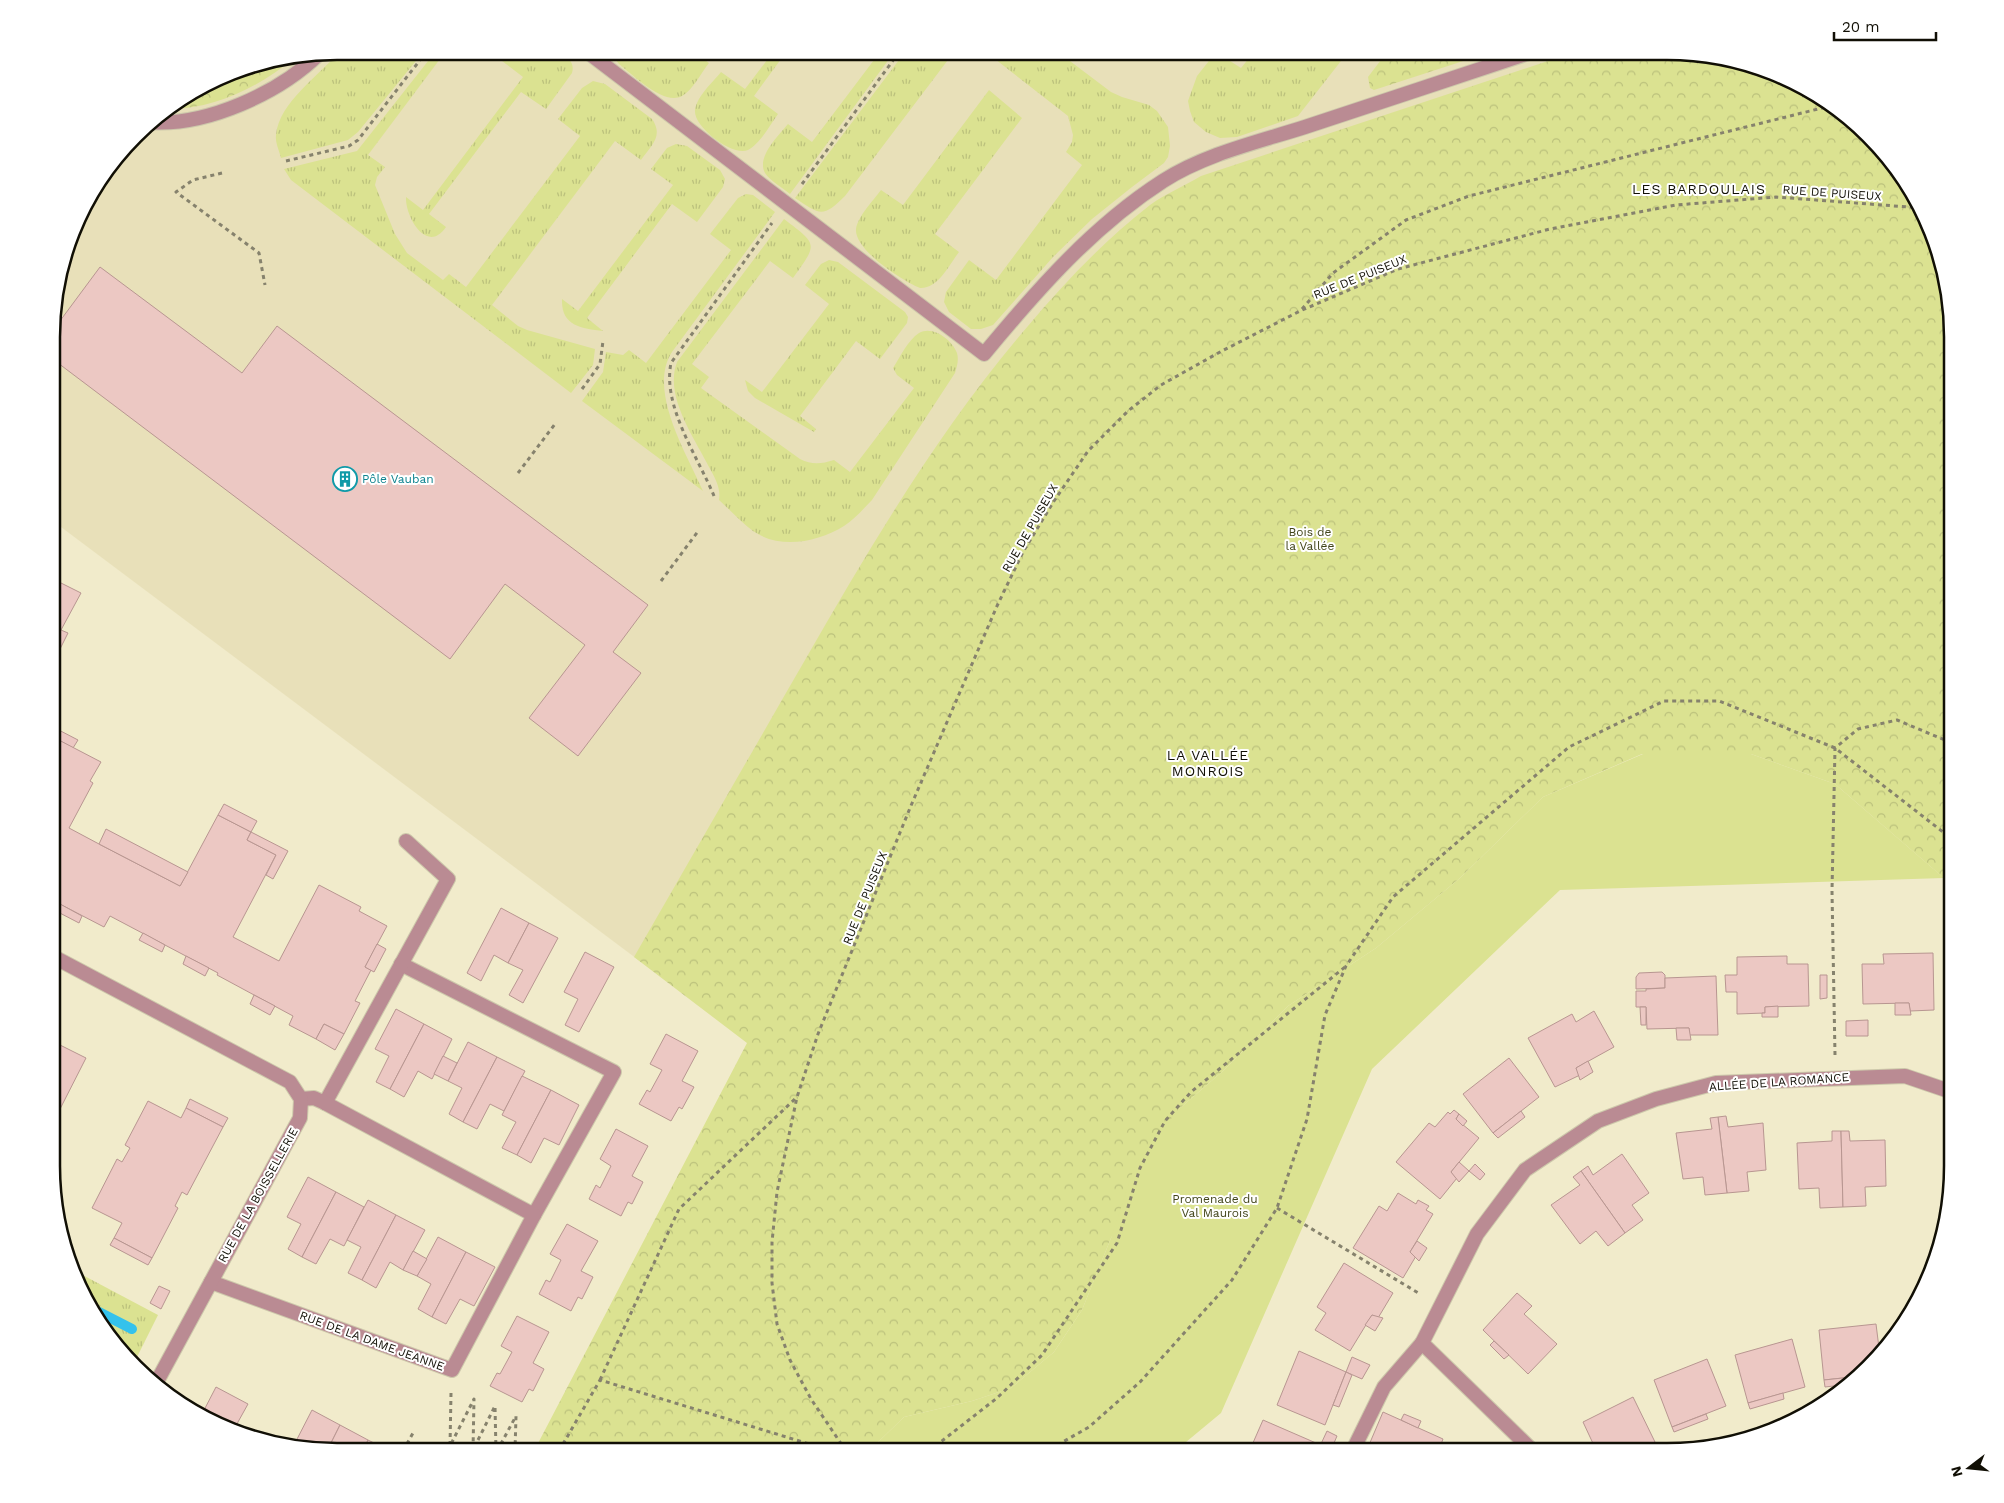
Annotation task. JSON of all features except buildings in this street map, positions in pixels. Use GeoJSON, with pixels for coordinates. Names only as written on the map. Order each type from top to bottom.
{"type":"FeatureCollection","features":[{"type":"Feature","properties":{"kind":"street"},"geometry":{"type":"LineString","coordinates":[[598,60],[984,354],[1035,292],[1089,239],[1133,202],[1164,180],[1197,163],[1216,156],[1508,60]]}},
{"type":"Feature","properties":{"kind":"street"},"geometry":{"type":"LineString","coordinates":[[163,121],[189,120],[218,113],[287,80],[310,61]]}},
{"type":"Feature","properties":{"kind":"street"},"geometry":{"type":"LineString","coordinates":[[325,1103],[448,879],[406,841]]}},
{"type":"Feature","properties":{"kind":"street"},"geometry":{"type":"LineString","coordinates":[[60,960],[290,1082],[301,1099],[314,1098],[325,1103],[534,1215]]}},
{"type":"Feature","properties":{"kind":"street","name":"RUE DE LA DAME JEANNE"},"geometry":{"type":"LineString","coordinates":[[211,1282],[452,1370],[534,1215],[614,1072],[400,964]]}},
{"type":"Feature","properties":{"kind":"street","name":"ALLÉE DE LA ROMANCE"},"geometry":{"type":"LineString","coordinates":[[1356,1443],[1384,1387],[1422,1343],[1477,1234],[1525,1170],[1598,1121],[1656,1098],[1716,1083],[1905,1076],[1944,1089]]}},
{"type":"Feature","properties":{"kind":"street","name":"RUE DE LA BOISSELLERIE"},"geometry":{"type":"LineString","coordinates":[[159,1378],[300,1118],[301,1099]]}},
{"type":"Feature","properties":{"kind":"street"},"geometry":{"type":"LineString","coordinates":[[1422,1343],[1525,1443]]}},
{"type":"Feature","properties":{"kind":"path"},"geometry":{"type":"LineString","coordinates":[[286,161],[349,146],[358,140],[420,60]]}},
{"type":"Feature","properties":{"kind":"path"},"geometry":{"type":"LineString","coordinates":[[799,187],[894,60]]}},
{"type":"Feature","properties":{"kind":"path"},"geometry":{"type":"LineString","coordinates":[[1300,311],[1333,273],[1406,220],[1415,216],[1469,196],[1822,108]]}},
{"type":"Feature","properties":{"kind":"path"},"geometry":{"type":"LineString","coordinates":[[222,173],[193,180],[176,192],[259,253],[265,285]]}},
{"type":"Feature","properties":{"kind":"path","name":"RUE DE PUISEUX"},"geometry":{"type":"LineString","coordinates":[[841,1443],[811,1399],[790,1360],[777,1324],[772,1283],[772,1242],[777,1192],[797,1097],[818,1034],[910,808],[993,615],[1023,552],[1054,501],[1088,451],[1128,411],[1161,385],[1300,311],[1398,269],[1550,229],[1676,205],[1776,197],[1912,207]]}},
{"type":"Feature","properties":{"kind":"path"},"geometry":{"type":"LineString","coordinates":[[714,496],[676,414],[669,373],[671,363],[773,223]]}},
{"type":"Feature","properties":{"kind":"path"},"geometry":{"type":"LineString","coordinates":[[582,389],[600,364],[603,341]]}},
{"type":"Feature","properties":{"kind":"path"},"geometry":{"type":"LineString","coordinates":[[518,473],[555,424]]}},
{"type":"Feature","properties":{"kind":"path"},"geometry":{"type":"LineString","coordinates":[[661,581],[699,530]]}},
{"type":"Feature","properties":{"kind":"path"},"geometry":{"type":"LineString","coordinates":[[1062,1443],[1089,1427],[1140,1382],[1232,1280],[1277,1208],[1307,1118],[1325,1015],[1346,966],[1393,898],[1569,747],[1664,701],[1719,701],[1835,748],[1944,833]]}},
{"type":"Feature","properties":{"kind":"path"},"geometry":{"type":"LineString","coordinates":[[1835,1078],[1832,909],[1835,748],[1858,729],[1897,720],[1944,740]]}},
{"type":"Feature","properties":{"kind":"path"},"geometry":{"type":"LineString","coordinates":[[939,1443],[997,1398],[1042,1355],[1117,1242],[1140,1168],[1165,1121],[1191,1092],[1346,966]]}},
{"type":"Feature","properties":{"kind":"path"},"geometry":{"type":"LineString","coordinates":[[563,1443],[600,1380],[680,1209],[797,1097]]}},
{"type":"Feature","properties":{"kind":"path"},"geometry":{"type":"LineString","coordinates":[[1277,1208],[1440,1306]]}},
{"type":"Feature","properties":{"kind":"path"},"geometry":{"type":"LineString","coordinates":[[450,1443],[452,1370]]}},
{"type":"Feature","properties":{"kind":"path"},"geometry":{"type":"LineString","coordinates":[[600,1380],[806,1443]]}},
{"type":"Feature","properties":{"kind":"path"},"geometry":{"type":"LineString","coordinates":[[452,1443],[474,1399],[474,1443]]}},
{"type":"Feature","properties":{"kind":"path"},"geometry":{"type":"LineString","coordinates":[[477,1443],[495,1406],[496,1443]]}},
{"type":"Feature","properties":{"kind":"path"},"geometry":{"type":"LineString","coordinates":[[501,1443],[516,1416],[515,1443]]}},
{"type":"Feature","properties":{"kind":"path"},"geometry":{"type":"LineString","coordinates":[[407,1443],[413,1433]]}},
{"type":"Feature","properties":{"kind":"shaded area"},"geometry":{"type":"Polygon","coordinates":[[[337,60],[1624,60],[641,962],[60,526],[60,337],[62,300],[69,265],[81,231],[97,198],[117,168],[154,129],[198,97],[231,81],[283,65],[337,60]]]}},
{"type":"Feature","properties":{"kind":"green space"},"geometry":{"type":"Polygon","coordinates":[[[332,60],[417,60],[358,132],[348,140],[281,158],[276,135],[279,123],[284,111],[332,60]]]}},
{"type":"Feature","properties":{"kind":"green space"},"geometry":{"type":"Polygon","coordinates":[[[429,60],[439,60],[368,155],[385,167],[377,177],[375,185],[395,234],[407,253],[443,280],[449,274],[466,287],[580,136],[558,119],[582,88],[593,81],[605,84],[652,119],[657,131],[655,141],[641,160],[615,141],[492,305],[518,326],[527,330],[595,349],[593,365],[571,393],[291,180],[284,169],[357,151],[429,60]]]}},
{"type":"Feature","properties":{"kind":"green space"},"geometry":{"type":"Polygon","coordinates":[[[501,60],[570,60],[573,66],[572,73],[546,109],[521,92],[429,214],[446,227],[439,235],[432,237],[425,235],[413,223],[409,214],[406,197],[423,210],[523,77],[501,60]]]}},
{"type":"Feature","properties":{"kind":"green space"},"geometry":{"type":"Polygon","coordinates":[[[616,60],[705,60],[709,63],[690,90],[682,96],[675,98],[667,97],[649,88],[616,60]]]}},
{"type":"Feature","properties":{"kind":"green space"},"geometry":{"type":"Polygon","coordinates":[[[767,60],[780,60],[754,96],[778,114],[761,139],[748,150],[741,151],[724,145],[707,132],[696,117],[695,110],[699,100],[721,72],[745,89],[767,60]]]}},
{"type":"Feature","properties":{"kind":"green space"},"geometry":{"type":"Polygon","coordinates":[[[874,60],[888,60],[790,194],[773,182],[765,173],[763,167],[766,153],[788,124],[812,142],[874,60]]]}},
{"type":"Feature","properties":{"kind":"green space"},"geometry":{"type":"Polygon","coordinates":[[[899,60],[948,60],[838,203],[821,212],[810,208],[795,198],[899,60]]]}},
{"type":"Feature","properties":{"kind":"green space"},"geometry":{"type":"Polygon","coordinates":[[[996,60],[1069,60],[1111,92],[1149,105],[1157,111],[1168,127],[1170,146],[1168,157],[1164,163],[1092,219],[1053,257],[993,325],[981,329],[971,329],[949,312],[944,302],[946,292],[969,260],[996,280],[1082,165],[1066,152],[1072,142],[1073,135],[1068,116],[996,60]]]}},
{"type":"Feature","properties":{"kind":"green space"},"geometry":{"type":"Polygon","coordinates":[[[1210,60],[1228,60],[1241,68],[1248,60],[1342,60],[1298,116],[1237,137],[1220,138],[1206,132],[1194,122],[1188,101],[1197,76],[1210,60]]]}},
{"type":"Feature","properties":{"kind":"green space"},"geometry":{"type":"Polygon","coordinates":[[[1381,60],[1466,60],[1374,90],[1370,88],[1368,77],[1381,60]]]}},
{"type":"Feature","properties":{"kind":"green space","name":"Bois de la Vallée"},"geometry":{"type":"Polygon","coordinates":[[[1551,60],[1667,60],[1704,62],[1739,69],[1773,81],[1806,97],[1836,117],[1863,141],[1887,168],[1915,214],[1935,265],[1942,300],[1944,337],[1944,878],[1835,784],[1751,754],[1642,754],[1543,797],[1460,878],[1376,948],[1288,1006],[1223,1071],[1179,1109],[1111,1238],[1082,1310],[1054,1352],[1011,1388],[972,1401],[904,1417],[877,1443],[538,1443],[747,1043],[634,957],[856,573],[936,446],[965,405],[1028,326],[1101,248],[1150,205],[1201,176],[1551,60]]]}},
{"type":"Feature","properties":{"kind":"green space"},"geometry":{"type":"Polygon","coordinates":[[[285,65],[267,78],[237,94],[204,105],[181,108],[198,97],[231,81],[265,69],[285,65]]]}},
{"type":"Feature","properties":{"kind":"green space"},"geometry":{"type":"Polygon","coordinates":[[[989,90],[1022,118],[935,234],[959,252],[938,280],[932,285],[920,288],[892,272],[871,255],[857,237],[857,224],[881,190],[903,205],[989,90]]]}},
{"type":"Feature","properties":{"kind":"green space"},"geometry":{"type":"Polygon","coordinates":[[[676,144],[687,146],[720,170],[725,179],[723,187],[697,222],[672,204],[587,318],[603,331],[587,329],[574,324],[565,315],[562,299],[578,311],[673,185],[651,169],[667,148],[676,144]]]}},
{"type":"Feature","properties":{"kind":"green space"},"geometry":{"type":"Polygon","coordinates":[[[746,194],[753,195],[775,212],[672,352],[665,367],[664,385],[672,422],[703,491],[582,401],[603,372],[606,352],[623,355],[629,350],[646,363],[731,250],[710,234],[738,198],[746,194]]]}},
{"type":"Feature","properties":{"kind":"green space"},"geometry":{"type":"Polygon","coordinates":[[[784,219],[803,234],[811,245],[807,258],[793,278],[770,261],[692,364],[709,377],[701,388],[800,459],[817,463],[834,460],[850,472],[914,388],[897,375],[893,368],[911,340],[924,331],[936,332],[951,343],[955,348],[958,358],[955,373],[872,500],[852,520],[834,532],[799,542],[787,542],[764,537],[753,531],[719,500],[719,491],[715,479],[689,430],[677,402],[674,389],[674,375],[677,362],[784,219]]]}},
{"type":"Feature","properties":{"kind":"green space"},"geometry":{"type":"Polygon","coordinates":[[[829,260],[838,262],[905,312],[908,317],[907,323],[880,359],[856,341],[800,416],[816,429],[814,432],[755,398],[748,391],[745,380],[762,392],[829,304],[805,285],[821,264],[829,260]]]}},
{"type":"Feature","properties":{"kind":"green space","name":"Promenade du Val Maurois"},"geometry":{"type":"Polygon","coordinates":[[[1643,754],[1751,754],[1835,784],[1944,878],[1560,890],[1372,1069],[1221,1413],[1185,1443],[877,1443],[904,1417],[972,1401],[1011,1388],[1054,1352],[1082,1310],[1111,1238],[1136,1162],[1179,1109],[1223,1071],[1288,1006],[1376,948],[1460,878],[1543,797],[1643,754]]]}},
{"type":"Feature","properties":{"kind":"green space"},"geometry":{"type":"Polygon","coordinates":[[[82,1275],[158,1315],[137,1357],[117,1335],[97,1305],[82,1275]]]}},
{"type":"Feature","properties":{"kind":"waterway"},"geometry":{"type":"LineString","coordinates":[[103,1314],[132,1329]]}},
{"type":"Feature","properties":{"kind":"place","name":"Pôle Vauban"},"geometry":{"type":"Point","coordinates":[345,479]}},
{"type":"Feature","properties":{"kind":"district","name":"LES BARDOULAIS"},"geometry":{"type":"Point","coordinates":[1699,189]}},
{"type":"Feature","properties":{"kind":"district","name":"LA VALLÉE MONROIS"},"geometry":{"type":"Point","coordinates":[1208,764]}}]}
